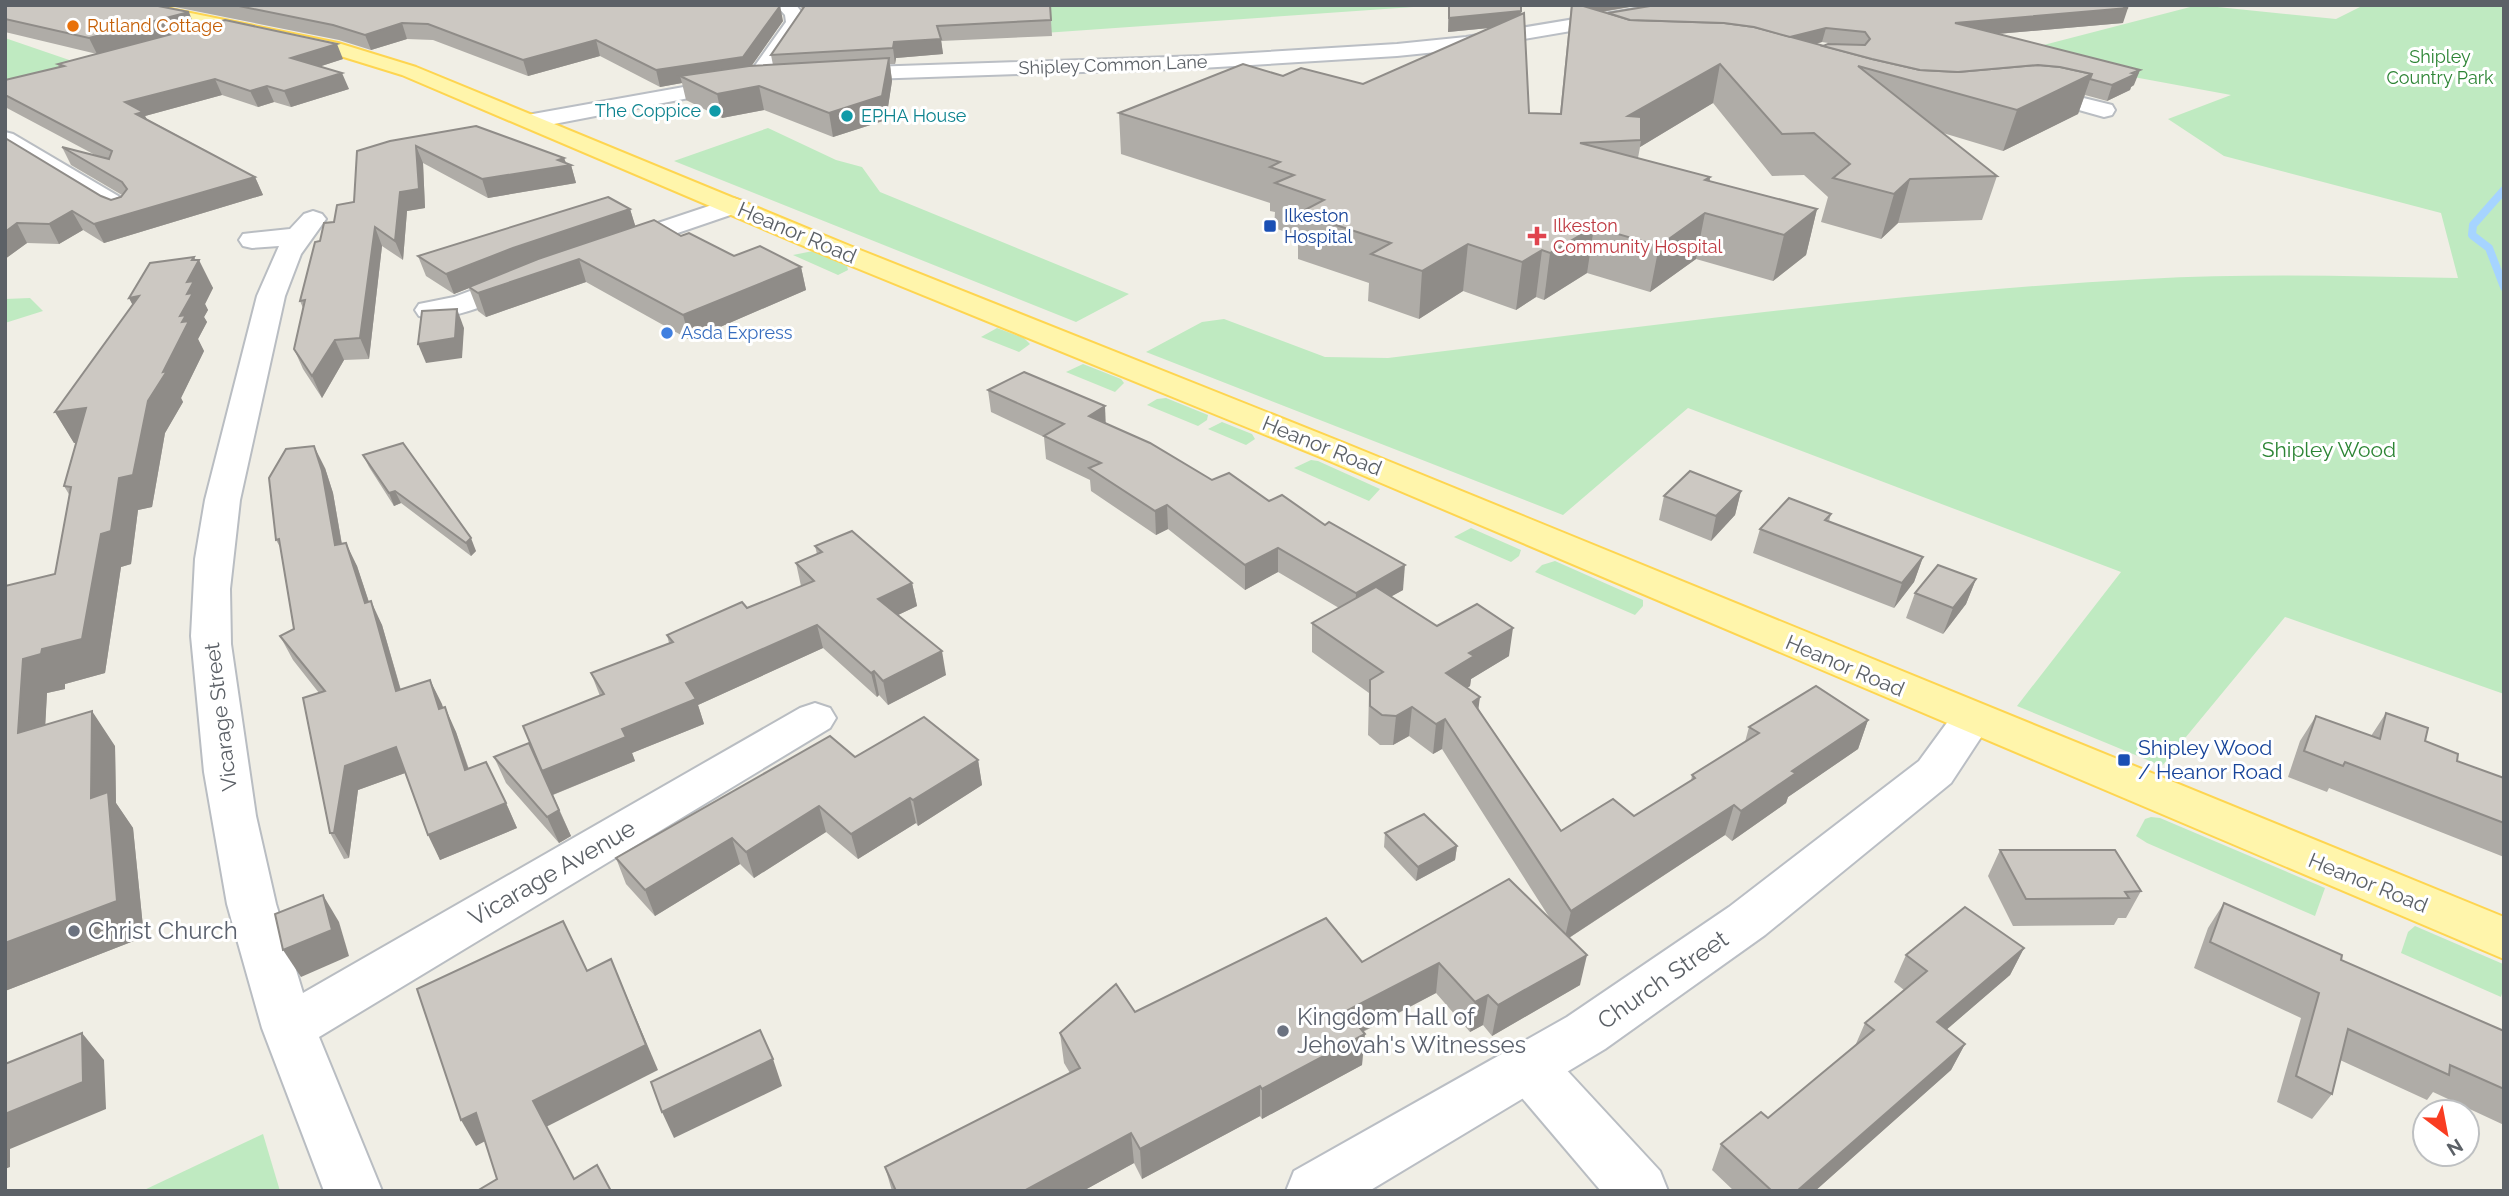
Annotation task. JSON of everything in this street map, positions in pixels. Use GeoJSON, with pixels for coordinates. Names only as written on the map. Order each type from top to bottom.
{"type":"FeatureCollection","features":[{"type":"Feature","properties":{"kind":"main road","name":"Heanor Road"},"geometry":{"type":"LineString","coordinates":[[123,5],[370,57],[533,121],[733,206],[1345,455],[2504,939]]}},
{"type":"Feature","properties":{"kind":"street"},"geometry":{"type":"LineString","coordinates":[[754,81],[794,22],[794,14],[785,5]]}},
{"type":"Feature","properties":{"kind":"street","name":"Shipley Common Lane"},"geometry":{"type":"LineString","coordinates":[[818,76],[1294,57],[1466,43],[1694,5]]}},
{"type":"Feature","properties":{"kind":"street"},"geometry":{"type":"LineString","coordinates":[[191,37],[231,27]]}},
{"type":"Feature","properties":{"kind":"street"},"geometry":{"type":"LineString","coordinates":[[1561,27],[1602,43]]}},
{"type":"Feature","properties":{"kind":"street"},"geometry":{"type":"LineString","coordinates":[[533,121],[667,94],[780,79]]}},
{"type":"Feature","properties":{"kind":"street"},"geometry":{"type":"LineString","coordinates":[[2010,96],[2057,94],[2104,110]]}},
{"type":"Feature","properties":{"kind":"street"},"geometry":{"type":"LineString","coordinates":[[5,139],[119,199]]}},
{"type":"Feature","properties":{"kind":"street"},"geometry":{"type":"LineString","coordinates":[[594,254],[733,206]]}},
{"type":"Feature","properties":{"kind":"street","name":"Vicarage Street"},"geometry":{"type":"LineString","coordinates":[[252,240],[305,227],[268,306],[223,500],[210,619],[222,754],[243,861],[274,982],[289,1028],[353,1191]]}},
{"type":"Feature","properties":{"kind":"street"},"geometry":{"type":"LineString","coordinates":[[429,310],[461,303],[543,271]]}},
{"type":"Feature","properties":{"kind":"street","name":"Vicarage Avenue"},"geometry":{"type":"LineString","coordinates":[[289,1028],[814,717]]}},
{"type":"Feature","properties":{"kind":"street","name":"Church Street"},"geometry":{"type":"LineString","coordinates":[[1315,1191],[1530,1068],[1597,1026],[1794,886],[1935,772],[1972,719]]}},
{"type":"Feature","properties":{"kind":"street"},"geometry":{"type":"LineString","coordinates":[[1530,1068],[1639,1191]]}},
{"type":"Feature","properties":{"kind":"green space"},"geometry":{"type":"Polygon","coordinates":[[[1030,5],[1442,5],[1044,33],[1030,5]]]}},
{"type":"Feature","properties":{"kind":"green space","name":"Shipley Wood"},"geometry":{"type":"Polygon","coordinates":[[[2198,5],[2336,19],[2364,5],[2504,5],[2504,694],[2285,617],[2162,766],[2017,706],[2121,572],[1688,408],[1563,515],[1146,352],[1202,322],[1224,319],[1325,357],[1388,358],[1955,292],[2223,276],[2458,278],[2441,213],[2224,156],[2168,119],[2231,95],[2009,54],[2198,5]]]}},
{"type":"Feature","properties":{"kind":"green space"},"geometry":{"type":"Polygon","coordinates":[[[5,38],[78,63],[5,82],[5,38]]]}},
{"type":"Feature","properties":{"kind":"green space"},"geometry":{"type":"Polygon","coordinates":[[[768,128],[836,160],[862,167],[880,192],[1129,294],[1076,322],[674,161],[768,128]]]}},
{"type":"Feature","properties":{"kind":"green space"},"geometry":{"type":"Polygon","coordinates":[[[813,251],[847,266],[848,270],[838,275],[793,255],[813,251]]]}},
{"type":"Feature","properties":{"kind":"green space"},"geometry":{"type":"Polygon","coordinates":[[[30,298],[43,311],[5,323],[5,299],[30,298]]]}},
{"type":"Feature","properties":{"kind":"green space"},"geometry":{"type":"Polygon","coordinates":[[[997,328],[1024,338],[1030,344],[1019,352],[981,337],[997,328]]]}},
{"type":"Feature","properties":{"kind":"green space"},"geometry":{"type":"Polygon","coordinates":[[[1083,364],[1121,379],[1124,383],[1115,392],[1066,372],[1083,364]]]}},
{"type":"Feature","properties":{"kind":"green space"},"geometry":{"type":"Polygon","coordinates":[[[1166,398],[1208,415],[1207,420],[1198,426],[1147,405],[1157,399],[1166,398]]]}},
{"type":"Feature","properties":{"kind":"green space"},"geometry":{"type":"Polygon","coordinates":[[[1222,422],[1252,434],[1255,439],[1246,445],[1208,429],[1222,422]]]}},
{"type":"Feature","properties":{"kind":"green space"},"geometry":{"type":"Polygon","coordinates":[[[1311,460],[1380,489],[1369,501],[1294,468],[1311,460]]]}},
{"type":"Feature","properties":{"kind":"green space"},"geometry":{"type":"Polygon","coordinates":[[[1471,528],[1521,550],[1519,556],[1511,562],[1454,537],[1471,528]]]}},
{"type":"Feature","properties":{"kind":"green space"},"geometry":{"type":"Polygon","coordinates":[[[1555,561],[1643,600],[1643,606],[1635,615],[1535,572],[1542,565],[1555,561]]]}},
{"type":"Feature","properties":{"kind":"green space"},"geometry":{"type":"Polygon","coordinates":[[[2160,818],[2325,888],[2315,916],[2147,843],[2136,836],[2145,819],[2160,818]]]}},
{"type":"Feature","properties":{"kind":"green space"},"geometry":{"type":"Polygon","coordinates":[[[2415,926],[2503,964],[2504,986],[2501,997],[2401,953],[2408,932],[2415,926]]]}},
{"type":"Feature","properties":{"kind":"green space"},"geometry":{"type":"Polygon","coordinates":[[[263,1134],[280,1191],[142,1191],[263,1134]]]}},
{"type":"Feature","properties":{"kind":"building"},"geometry":{"type":"Polygon","coordinates":[[[5,5],[153,5],[189,12],[89,38],[5,19],[5,5]]]}},
{"type":"Feature","properties":{"kind":"building"},"geometry":{"type":"Polygon","coordinates":[[[234,5],[780,6],[743,57],[656,70],[596,40],[523,60],[428,24],[402,23],[365,35],[333,25],[234,5]]]}},
{"type":"Feature","properties":{"kind":"building"},"geometry":{"type":"Polygon","coordinates":[[[804,5],[1050,5],[1051,20],[937,26],[941,39],[894,42],[893,48],[771,55],[804,5]]]}},
{"type":"Feature","properties":{"kind":"building"},"geometry":{"type":"Polygon","coordinates":[[[1449,5],[1521,5],[1521,11],[1449,18],[1449,5]]]}},
{"type":"Feature","properties":{"kind":"building"},"geometry":{"type":"Polygon","coordinates":[[[1572,5],[1630,20],[1724,23],[1754,27],[1920,70],[1958,72],[2038,65],[2092,74],[2017,110],[1858,66],[1997,176],[1910,179],[1894,194],[1833,178],[1850,164],[1814,133],[1782,134],[1720,64],[1628,116],[1641,117],[1641,140],[1580,143],[1710,177],[1705,180],[1817,209],[1784,235],[1705,213],[1659,246],[1594,227],[1550,253],[1542,250],[1522,262],[1468,244],[1422,271],[1371,254],[1391,243],[1299,213],[1324,200],[1275,183],[1294,175],[1270,167],[1280,162],[1119,113],[1243,64],[1283,76],[1301,68],[1363,84],[1524,13],[1529,113],[1561,114],[1572,5]]]}},
{"type":"Feature","properties":{"kind":"building"},"geometry":{"type":"Polygon","coordinates":[[[1656,5],[2120,5],[2128,8],[1955,23],[2140,70],[2112,85],[2090,79],[2092,74],[2038,65],[1958,72],[1920,70],[1823,46],[1865,45],[1870,39],[1865,32],[1826,28],[1790,37],[1754,27],[1724,23],[1630,20],[1608,13],[1656,5]]]}},
{"type":"Feature","properties":{"kind":"building"},"geometry":{"type":"Polygon","coordinates":[[[225,20],[337,44],[291,58],[342,73],[284,91],[267,86],[250,91],[215,79],[125,102],[143,112],[136,114],[255,177],[94,224],[72,211],[49,224],[17,223],[5,232],[5,138],[101,196],[111,200],[121,197],[127,189],[122,182],[62,147],[109,159],[112,151],[5,95],[5,80],[225,20]]]}},
{"type":"Feature","properties":{"kind":"building"},"geometry":{"type":"Polygon","coordinates":[[[889,58],[882,96],[829,113],[759,86],[717,94],[680,76],[749,66],[889,58]]]}},
{"type":"Feature","properties":{"kind":"building"},"geometry":{"type":"Polygon","coordinates":[[[476,126],[564,158],[558,160],[571,165],[482,179],[416,146],[419,189],[400,192],[395,241],[375,227],[360,338],[335,340],[312,376],[294,349],[305,300],[300,301],[315,242],[320,241],[324,223],[334,222],[337,205],[354,202],[357,151],[390,141],[476,126]]]}},
{"type":"Feature","properties":{"kind":"building"},"geometry":{"type":"Polygon","coordinates":[[[608,197],[630,209],[513,248],[446,274],[418,256],[608,197]]]}},
{"type":"Feature","properties":{"kind":"building"},"geometry":{"type":"Polygon","coordinates":[[[654,220],[681,236],[689,233],[734,256],[760,246],[801,267],[683,315],[579,259],[478,293],[469,287],[538,259],[654,220]]]}},
{"type":"Feature","properties":{"kind":"building"},"geometry":{"type":"Polygon","coordinates":[[[194,257],[192,260],[199,260],[187,282],[194,281],[187,294],[193,293],[180,316],[186,315],[182,322],[189,321],[163,372],[167,371],[148,401],[133,475],[119,478],[111,531],[101,534],[82,639],[42,649],[41,654],[23,659],[18,733],[92,711],[91,798],[108,792],[117,901],[5,943],[5,586],[55,574],[71,487],[64,486],[86,408],[55,412],[139,296],[129,298],[150,263],[194,257]]]}},
{"type":"Feature","properties":{"kind":"building"},"geometry":{"type":"Polygon","coordinates":[[[457,309],[455,338],[418,344],[422,311],[457,309]]]}},
{"type":"Feature","properties":{"kind":"building"},"geometry":{"type":"Polygon","coordinates":[[[1024,372],[1105,406],[1089,416],[1150,443],[1212,480],[1229,473],[1269,501],[1282,495],[1325,525],[1329,522],[1405,565],[1356,593],[1278,548],[1245,565],[1167,505],[1155,511],[1089,468],[1101,463],[1044,436],[1064,424],[988,390],[1024,372]]]}},
{"type":"Feature","properties":{"kind":"building"},"geometry":{"type":"Polygon","coordinates":[[[403,443],[471,538],[466,543],[395,491],[389,493],[363,455],[403,443]]]}},
{"type":"Feature","properties":{"kind":"building"},"geometry":{"type":"Polygon","coordinates":[[[314,446],[322,471],[335,545],[346,543],[365,603],[371,601],[396,691],[430,680],[439,709],[445,707],[465,770],[486,762],[506,803],[428,835],[396,747],[345,766],[334,833],[330,833],[303,698],[325,691],[280,636],[294,629],[279,539],[276,540],[269,478],[286,449],[314,446]]]}},
{"type":"Feature","properties":{"kind":"building"},"geometry":{"type":"Polygon","coordinates":[[[1690,471],[1741,491],[1716,516],[1664,496],[1690,471]]]}},
{"type":"Feature","properties":{"kind":"building"},"geometry":{"type":"Polygon","coordinates":[[[1789,498],[1831,514],[1825,520],[1923,557],[1902,583],[1760,529],[1789,498]]]}},
{"type":"Feature","properties":{"kind":"building"},"geometry":{"type":"Polygon","coordinates":[[[852,531],[912,583],[878,599],[942,651],[883,681],[817,625],[686,683],[696,699],[622,729],[626,737],[542,771],[523,726],[604,694],[591,673],[673,642],[667,635],[742,602],[747,608],[814,581],[796,563],[822,552],[815,546],[852,531]]]}},
{"type":"Feature","properties":{"kind":"building"},"geometry":{"type":"Polygon","coordinates":[[[1938,565],[1976,579],[1953,608],[1915,593],[1938,565]]]}},
{"type":"Feature","properties":{"kind":"building"},"geometry":{"type":"Polygon","coordinates":[[[1376,587],[1437,626],[1477,604],[1513,628],[1469,653],[1474,656],[1446,673],[1480,697],[1473,702],[1561,831],[1613,799],[1634,816],[1759,733],[1749,727],[1816,686],[1868,720],[1792,771],[1796,773],[1741,811],[1734,805],[1571,911],[1445,719],[1436,724],[1412,707],[1396,716],[1382,715],[1370,706],[1370,680],[1383,672],[1312,623],[1376,587]]]}},
{"type":"Feature","properties":{"kind":"building"},"geometry":{"type":"Polygon","coordinates":[[[2386,713],[2428,728],[2425,741],[2458,754],[2457,761],[2504,778],[2504,823],[2345,762],[2343,766],[2304,751],[2316,716],[2380,739],[2386,713]]]}},
{"type":"Feature","properties":{"kind":"building"},"geometry":{"type":"Polygon","coordinates":[[[924,717],[978,760],[851,834],[819,806],[746,852],[732,838],[645,890],[616,858],[830,736],[855,757],[924,717]]]}},
{"type":"Feature","properties":{"kind":"building"},"geometry":{"type":"Polygon","coordinates":[[[529,743],[559,810],[547,817],[494,757],[529,743]]]}},
{"type":"Feature","properties":{"kind":"building"},"geometry":{"type":"Polygon","coordinates":[[[1424,814],[1457,846],[1418,867],[1385,833],[1424,814]]]}},
{"type":"Feature","properties":{"kind":"building"},"geometry":{"type":"Polygon","coordinates":[[[2000,850],[2115,850],[2141,891],[2125,892],[2129,898],[2026,899],[2000,850]]]}},
{"type":"Feature","properties":{"kind":"building"},"geometry":{"type":"Polygon","coordinates":[[[1509,879],[1587,955],[1498,1005],[1488,995],[1475,1002],[1439,963],[1346,1011],[1365,1034],[1140,1149],[1131,1133],[1024,1191],[896,1191],[885,1167],[1080,1068],[1060,1033],[1116,984],[1135,1012],[1326,918],[1362,962],[1509,879]]]}},
{"type":"Feature","properties":{"kind":"building"},"geometry":{"type":"Polygon","coordinates":[[[323,895],[332,930],[283,950],[275,914],[323,895]]]}},
{"type":"Feature","properties":{"kind":"building"},"geometry":{"type":"Polygon","coordinates":[[[2224,903],[2342,955],[2341,960],[2504,1031],[2504,1089],[2450,1065],[2449,1075],[2348,1029],[2332,1094],[2296,1076],[2319,993],[2210,942],[2224,903]]]}},
{"type":"Feature","properties":{"kind":"building"},"geometry":{"type":"Polygon","coordinates":[[[1965,907],[2024,948],[1937,1022],[1965,1044],[1797,1191],[1772,1191],[1721,1144],[1761,1112],[1768,1118],[1874,1030],[1865,1023],[1927,971],[1906,955],[1965,907]]]}},
{"type":"Feature","properties":{"kind":"building"},"geometry":{"type":"Polygon","coordinates":[[[563,921],[587,971],[611,959],[646,1045],[533,1101],[574,1179],[597,1165],[611,1191],[477,1191],[497,1179],[476,1113],[461,1120],[417,989],[563,921]]]}},
{"type":"Feature","properties":{"kind":"building"},"geometry":{"type":"Polygon","coordinates":[[[760,1030],[773,1059],[662,1112],[651,1082],[760,1030]]]}},
{"type":"Feature","properties":{"kind":"building"},"geometry":{"type":"Polygon","coordinates":[[[82,1033],[83,1082],[5,1114],[5,1064],[82,1033]]]}},
{"type":"Feature","properties":{"kind":"waterway"},"geometry":{"type":"LineString","coordinates":[[2504,190],[2473,225],[2472,235],[2489,248],[2504,287]]}},
{"type":"Feature","properties":{"kind":"place","name":"Rutland Cottage"},"geometry":{"type":"Point","coordinates":[73,26]}},
{"type":"Feature","properties":{"kind":"place","name":"The Coppice"},"geometry":{"type":"Point","coordinates":[715,111]}},
{"type":"Feature","properties":{"kind":"place","name":"EPHA House"},"geometry":{"type":"Point","coordinates":[847,116]}},
{"type":"Feature","properties":{"kind":"place","name":"Ilkeston Hospital"},"geometry":{"type":"Point","coordinates":[1270,226]}},
{"type":"Feature","properties":{"kind":"place","name":"Ilkeston Community Hospital"},"geometry":{"type":"Point","coordinates":[1537,236]}},
{"type":"Feature","properties":{"kind":"place","name":"Asda Express"},"geometry":{"type":"Point","coordinates":[667,333]}},
{"type":"Feature","properties":{"kind":"place","name":"Shipley Wood / Heanor Road"},"geometry":{"type":"Point","coordinates":[2124,760]}},
{"type":"Feature","properties":{"kind":"place","name":"Christ Church"},"geometry":{"type":"Point","coordinates":[74,931]}},
{"type":"Feature","properties":{"kind":"place","name":"Kingdom Hall of Jehovah's Witnesses"},"geometry":{"type":"Point","coordinates":[1283,1031]}},
{"type":"Feature","properties":{"kind":"park label","name":"Shipley Country Park"},"geometry":{"type":"Point","coordinates":[2440,67]}}]}
